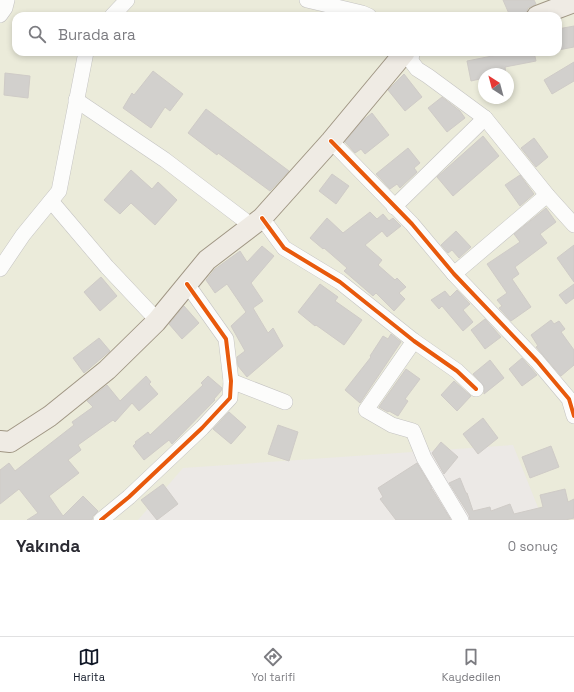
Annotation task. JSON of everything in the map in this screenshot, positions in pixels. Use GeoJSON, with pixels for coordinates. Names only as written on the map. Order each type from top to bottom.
{"type":"FeatureCollection","features":[{"type":"Feature","properties":{"kind":"main road"},"geometry":{"type":"LineString","coordinates":[[548,12],[574,2]]}},
{"type":"Feature","properties":{"kind":"main road"},"geometry":{"type":"LineString","coordinates":[[0,441],[10,442],[50,416],[107,370],[157,320],[207,260],[257,222],[330,141],[401,56]]}},
{"type":"Feature","properties":{"kind":"street"},"geometry":{"type":"LineString","coordinates":[[0,16],[8,0]]}},
{"type":"Feature","properties":{"kind":"street"},"geometry":{"type":"LineString","coordinates":[[116,12],[128,0]]}},
{"type":"Feature","properties":{"kind":"street"},"geometry":{"type":"LineString","coordinates":[[307,0],[358,12]]}},
{"type":"Feature","properties":{"kind":"street"},"geometry":{"type":"LineString","coordinates":[[0,269],[23,235],[59,191],[85,56]]}},
{"type":"Feature","properties":{"kind":"street"},"geometry":{"type":"LineString","coordinates":[[412,56],[411,61],[417,69],[485,118],[546,195],[574,225]]}},
{"type":"Feature","properties":{"kind":"street"},"geometry":{"type":"LineString","coordinates":[[76,100],[257,222],[284,248],[340,282],[414,341],[457,372],[476,389]]}},
{"type":"Feature","properties":{"kind":"street"},"geometry":{"type":"LineString","coordinates":[[394,207],[485,118]]}},
{"type":"Feature","properties":{"kind":"street"},"geometry":{"type":"LineString","coordinates":[[330,141],[412,224],[454,274],[538,361],[569,398],[574,416]]}},
{"type":"Feature","properties":{"kind":"street"},"geometry":{"type":"LineString","coordinates":[[454,274],[546,195]]}},
{"type":"Feature","properties":{"kind":"street"},"geometry":{"type":"LineString","coordinates":[[51,201],[107,268],[157,320]]}},
{"type":"Feature","properties":{"kind":"street"},"geometry":{"type":"LineString","coordinates":[[101,520],[129,497],[202,428],[230,398],[231,381],[226,339],[187,284]]}},
{"type":"Feature","properties":{"kind":"street"},"geometry":{"type":"LineString","coordinates":[[414,341],[366,410],[392,425],[413,431],[424,458],[460,520]]}},
{"type":"Feature","properties":{"kind":"street"},"geometry":{"type":"LineString","coordinates":[[231,381],[285,402]]}},
{"type":"Feature","properties":{"kind":"green space"},"geometry":{"type":"Polygon","coordinates":[[[0,0],[574,0],[574,520],[543,520],[513,445],[183,468],[138,520],[0,520],[0,0]]]}},
{"type":"Feature","properties":{"kind":"building"},"geometry":{"type":"Polygon","coordinates":[[[503,0],[534,0],[536,4],[528,8],[526,12],[508,12],[503,0]]]}},
{"type":"Feature","properties":{"kind":"building"},"geometry":{"type":"Polygon","coordinates":[[[574,26],[574,47],[562,49],[562,28],[574,26]]]}},
{"type":"Feature","properties":{"kind":"building"},"geometry":{"type":"Polygon","coordinates":[[[492,56],[535,56],[536,61],[505,68],[478,68],[478,79],[471,81],[467,61],[492,56]]]}},
{"type":"Feature","properties":{"kind":"building"},"geometry":{"type":"Polygon","coordinates":[[[574,62],[574,81],[552,94],[544,80],[574,62]]]}},
{"type":"Feature","properties":{"kind":"building"},"geometry":{"type":"Polygon","coordinates":[[[153,71],[183,94],[170,111],[165,107],[151,128],[123,108],[132,93],[134,95],[153,71]]]}},
{"type":"Feature","properties":{"kind":"building"},"geometry":{"type":"Polygon","coordinates":[[[5,73],[30,76],[28,98],[4,95],[5,73]]]}},
{"type":"Feature","properties":{"kind":"building"},"geometry":{"type":"Polygon","coordinates":[[[404,74],[422,97],[405,111],[388,90],[404,74]]]}},
{"type":"Feature","properties":{"kind":"building"},"geometry":{"type":"Polygon","coordinates":[[[442,97],[460,111],[465,118],[447,132],[428,108],[442,97]]]}},
{"type":"Feature","properties":{"kind":"building"},"geometry":{"type":"Polygon","coordinates":[[[206,109],[289,171],[270,191],[218,153],[217,155],[188,133],[206,109]]]}},
{"type":"Feature","properties":{"kind":"building"},"geometry":{"type":"Polygon","coordinates":[[[372,113],[389,135],[365,154],[361,149],[355,153],[345,142],[362,121],[372,113]]]}},
{"type":"Feature","properties":{"kind":"building"},"geometry":{"type":"Polygon","coordinates":[[[483,136],[499,156],[453,196],[437,177],[483,136]]]}},
{"type":"Feature","properties":{"kind":"building"},"geometry":{"type":"Polygon","coordinates":[[[534,138],[548,157],[536,167],[521,148],[534,138]]]}},
{"type":"Feature","properties":{"kind":"building"},"geometry":{"type":"Polygon","coordinates":[[[408,148],[420,163],[414,168],[417,172],[400,188],[397,184],[390,189],[376,174],[408,148]]]}},
{"type":"Feature","properties":{"kind":"building"},"geometry":{"type":"Polygon","coordinates":[[[131,170],[152,189],[158,182],[177,200],[155,225],[131,203],[120,214],[104,200],[131,170]]]}},
{"type":"Feature","properties":{"kind":"building"},"geometry":{"type":"Polygon","coordinates":[[[332,174],[349,186],[336,204],[319,191],[332,174]]]}},
{"type":"Feature","properties":{"kind":"building"},"geometry":{"type":"Polygon","coordinates":[[[520,175],[534,194],[520,206],[505,185],[520,175]]]}},
{"type":"Feature","properties":{"kind":"building"},"geometry":{"type":"Polygon","coordinates":[[[546,208],[556,222],[540,234],[547,243],[515,267],[519,274],[512,279],[531,307],[511,321],[499,308],[502,306],[497,300],[507,293],[487,264],[520,242],[514,234],[546,208]]]}},
{"type":"Feature","properties":{"kind":"building"},"geometry":{"type":"Polygon","coordinates":[[[370,212],[377,219],[383,214],[389,221],[393,218],[401,226],[387,237],[382,231],[365,245],[382,260],[378,265],[395,280],[397,278],[406,287],[399,293],[405,299],[394,311],[376,293],[373,296],[344,271],[347,268],[310,238],[327,218],[343,233],[370,212]]]}},
{"type":"Feature","properties":{"kind":"building"},"geometry":{"type":"Polygon","coordinates":[[[456,231],[471,247],[459,258],[452,250],[448,253],[441,245],[456,231]]]}},
{"type":"Feature","properties":{"kind":"building"},"geometry":{"type":"Polygon","coordinates":[[[574,245],[574,282],[557,258],[574,245]]]}},
{"type":"Feature","properties":{"kind":"building"},"geometry":{"type":"Polygon","coordinates":[[[262,246],[274,256],[251,283],[263,301],[253,308],[268,333],[273,328],[283,346],[247,377],[238,366],[237,357],[245,351],[231,326],[246,312],[227,284],[215,293],[206,280],[215,269],[240,251],[247,262],[262,246]]]}},
{"type":"Feature","properties":{"kind":"building"},"geometry":{"type":"Polygon","coordinates":[[[101,277],[117,296],[100,311],[84,292],[101,277]]]}},
{"type":"Feature","properties":{"kind":"building"},"geometry":{"type":"Polygon","coordinates":[[[320,284],[338,297],[335,301],[362,320],[344,345],[316,325],[315,326],[298,312],[320,284]]]}},
{"type":"Feature","properties":{"kind":"building"},"geometry":{"type":"Polygon","coordinates":[[[574,284],[574,298],[566,304],[559,295],[574,284]]]}},
{"type":"Feature","properties":{"kind":"building"},"geometry":{"type":"Polygon","coordinates":[[[457,290],[470,304],[463,310],[473,322],[463,331],[442,306],[439,309],[431,300],[445,291],[450,297],[457,290]]]}},
{"type":"Feature","properties":{"kind":"building"},"geometry":{"type":"Polygon","coordinates":[[[184,306],[199,323],[182,339],[169,324],[184,306]]]}},
{"type":"Feature","properties":{"kind":"building"},"geometry":{"type":"Polygon","coordinates":[[[485,319],[501,337],[485,349],[471,330],[485,319]]]}},
{"type":"Feature","properties":{"kind":"building"},"geometry":{"type":"Polygon","coordinates":[[[551,320],[554,324],[559,321],[565,329],[561,332],[574,350],[574,365],[561,376],[536,347],[538,346],[531,335],[551,320]]]}},
{"type":"Feature","properties":{"kind":"building"},"geometry":{"type":"Polygon","coordinates":[[[391,334],[401,342],[360,403],[345,390],[371,357],[370,356],[383,336],[388,339],[391,334]]]}},
{"type":"Feature","properties":{"kind":"building"},"geometry":{"type":"Polygon","coordinates":[[[99,338],[110,351],[84,373],[73,358],[99,338]]]}},
{"type":"Feature","properties":{"kind":"building"},"geometry":{"type":"Polygon","coordinates":[[[522,358],[537,375],[522,386],[509,369],[522,358]]]}},
{"type":"Feature","properties":{"kind":"building"},"geometry":{"type":"Polygon","coordinates":[[[490,360],[504,378],[484,394],[484,386],[473,374],[490,360]]]}},
{"type":"Feature","properties":{"kind":"building"},"geometry":{"type":"Polygon","coordinates":[[[406,369],[420,379],[405,399],[408,401],[398,416],[379,407],[406,369]]]}},
{"type":"Feature","properties":{"kind":"building"},"geometry":{"type":"Polygon","coordinates":[[[146,376],[151,382],[149,384],[158,394],[139,411],[132,403],[115,422],[113,420],[78,445],[81,450],[68,460],[79,473],[49,496],[63,516],[83,496],[98,511],[93,516],[92,520],[27,520],[38,513],[19,489],[0,504],[0,470],[9,463],[15,471],[74,425],[72,422],[93,407],[87,401],[107,385],[120,401],[146,376]]]}},
{"type":"Feature","properties":{"kind":"building"},"geometry":{"type":"Polygon","coordinates":[[[208,376],[222,388],[214,399],[215,400],[172,444],[169,440],[144,460],[133,446],[136,443],[135,442],[148,432],[150,435],[203,385],[201,383],[208,376]]]}},
{"type":"Feature","properties":{"kind":"building"},"geometry":{"type":"Polygon","coordinates":[[[454,381],[471,396],[457,411],[441,395],[454,381]]]}},
{"type":"Feature","properties":{"kind":"building"},"geometry":{"type":"Polygon","coordinates":[[[229,412],[246,427],[231,444],[213,429],[229,412]]]}},
{"type":"Feature","properties":{"kind":"building"},"geometry":{"type":"Polygon","coordinates":[[[483,418],[498,438],[478,454],[463,434],[483,418]]]}},
{"type":"Feature","properties":{"kind":"building"},"geometry":{"type":"Polygon","coordinates":[[[278,425],[298,432],[289,461],[268,454],[278,425]]]}},
{"type":"Feature","properties":{"kind":"building"},"geometry":{"type":"Polygon","coordinates":[[[441,442],[458,457],[444,474],[432,453],[441,442]]]}},
{"type":"Feature","properties":{"kind":"building"},"geometry":{"type":"Polygon","coordinates":[[[551,446],[559,467],[530,478],[522,457],[551,446]]]}},
{"type":"Feature","properties":{"kind":"building"},"geometry":{"type":"Polygon","coordinates":[[[417,463],[432,488],[430,490],[432,489],[451,520],[396,520],[380,499],[383,497],[378,488],[417,463]]]}},
{"type":"Feature","properties":{"kind":"building"},"geometry":{"type":"Polygon","coordinates":[[[460,478],[473,511],[490,507],[491,511],[510,504],[514,514],[543,507],[540,495],[565,489],[568,502],[574,499],[574,518],[565,520],[470,520],[469,515],[449,483],[460,478]]]}},
{"type":"Feature","properties":{"kind":"building"},"geometry":{"type":"Polygon","coordinates":[[[163,484],[178,504],[157,520],[141,500],[163,484]]]}},
{"type":"Feature","properties":{"kind":"cycle path"},"geometry":{"type":"LineString","coordinates":[[331,141],[412,224],[454,274],[537,361],[569,399],[574,416]]}},
{"type":"Feature","properties":{"kind":"cycle path"},"geometry":{"type":"LineString","coordinates":[[262,218],[284,248],[340,282],[414,341],[457,371],[476,389]]}},
{"type":"Feature","properties":{"kind":"cycle path"},"geometry":{"type":"LineString","coordinates":[[101,520],[129,497],[202,428],[230,398],[231,381],[226,339],[187,284]]}}]}
